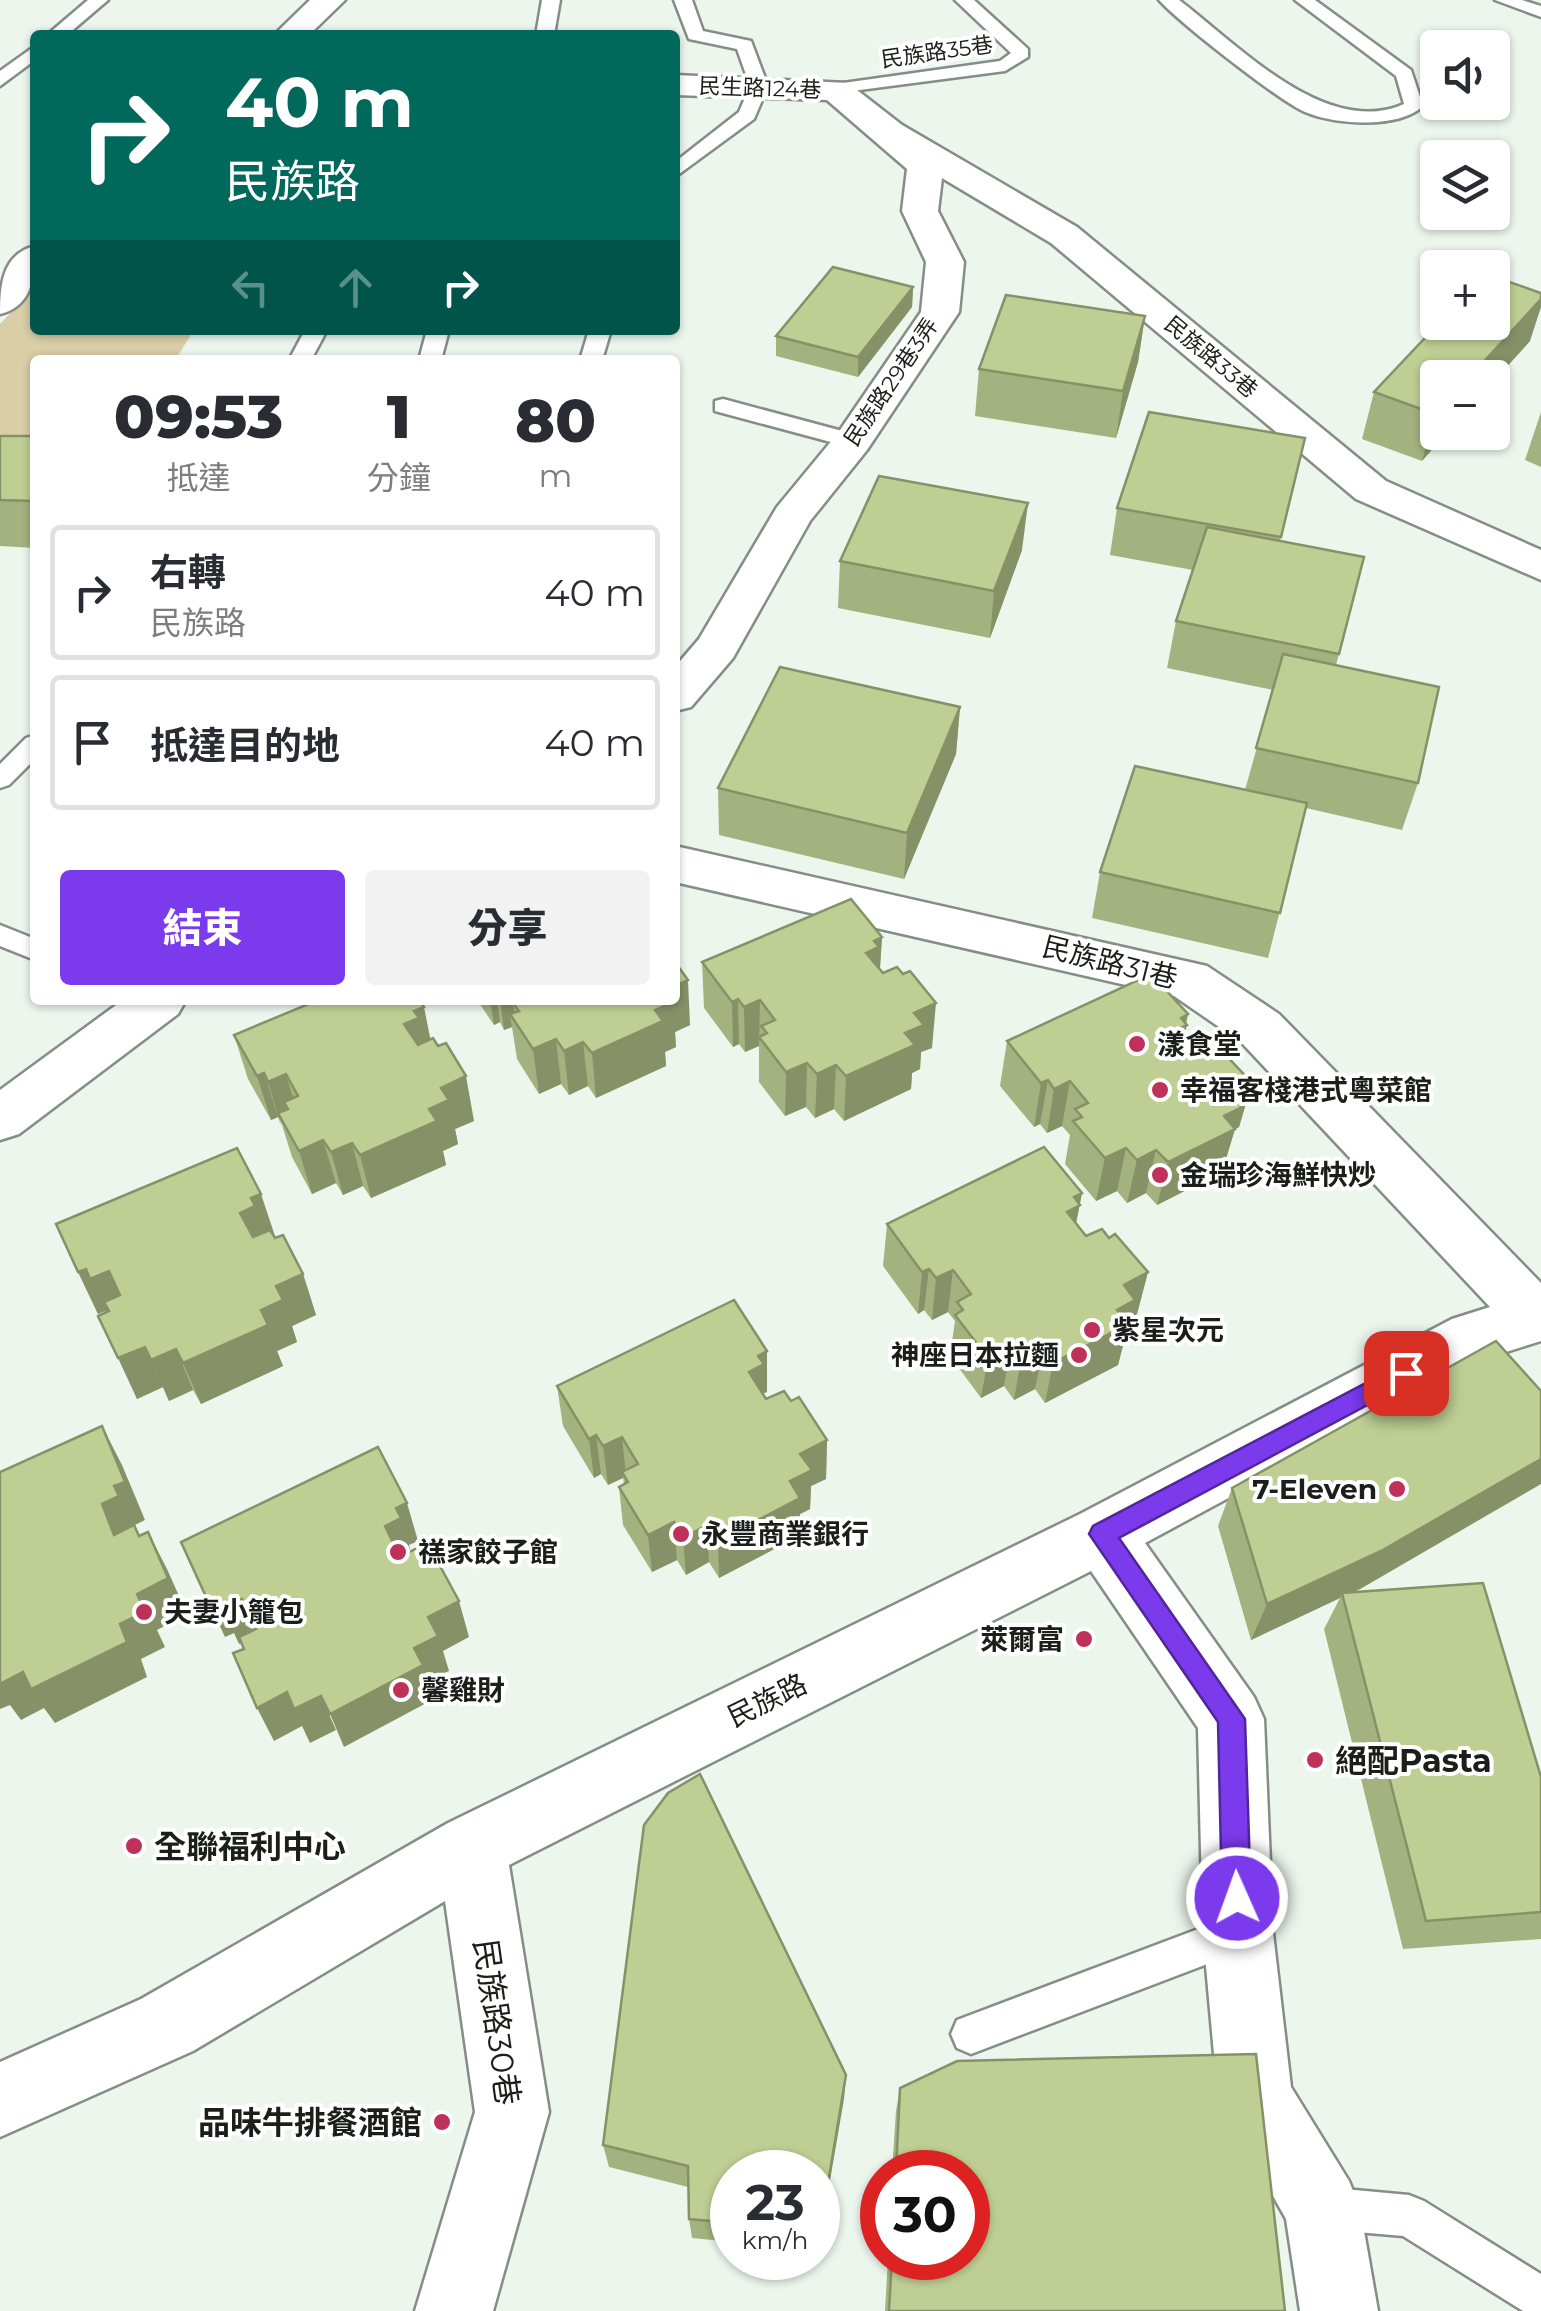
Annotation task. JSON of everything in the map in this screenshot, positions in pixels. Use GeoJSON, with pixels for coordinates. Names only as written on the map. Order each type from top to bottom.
{"type":"FeatureCollection","features":[{"type":"Feature","properties":{"kind":"street"},"geometry":{"type":"LineString","coordinates":[[296,30],[329,0]]}},
{"type":"Feature","properties":{"kind":"street","name":"民生路124巷"},"geometry":{"type":"LineString","coordinates":[[680,85],[836,90],[890,132]]}},
{"type":"Feature","properties":{"kind":"street","name":"民族路29巷3弄"},"geometry":{"type":"LineString","coordinates":[[680,690],[717,648],[792,516],[852,441],[940,312],[945,262],[920,210],[925,167],[890,132]]}},
{"type":"Feature","properties":{"kind":"street","name":"民族路33巷"},"geometry":{"type":"LineString","coordinates":[[890,132],[1064,235],[1372,490],[1541,566]]}},
{"type":"Feature","properties":{"kind":"street"},"geometry":{"type":"LineString","coordinates":[[0,302],[30,263]]}},
{"type":"Feature","properties":{"kind":"street","name":"民族路31巷"},"geometry":{"type":"LineString","coordinates":[[680,865],[1188,980],[1260,1028],[1540,1313]]}},
{"type":"Feature","properties":{"kind":"street"},"geometry":{"type":"LineString","coordinates":[[0,1118],[151,1005]]}},
{"type":"Feature","properties":{"kind":"street","name":"民族路"},"geometry":{"type":"LineString","coordinates":[[0,2100],[168,2025],[472,1847],[1102,1534],[1474,1337],[1540,1313]]}},
{"type":"Feature","properties":{"kind":"street"},"geometry":{"type":"LineString","coordinates":[[1102,1534],[1231,1719],[1238,1934],[1255,2098],[1322,2208],[1339,2311]]}},
{"type":"Feature","properties":{"kind":"street","name":"民族路30巷"},"geometry":{"type":"LineString","coordinates":[[454,2311],[512,2112],[472,1847]]}},
{"type":"Feature","properties":{"kind":"lane"},"geometry":{"type":"LineString","coordinates":[[62,30],[99,0]]}},
{"type":"Feature","properties":{"kind":"lane"},"geometry":{"type":"LineString","coordinates":[[545,30],[551,0]]}},
{"type":"Feature","properties":{"kind":"lane"},"geometry":{"type":"LineString","coordinates":[[680,167],[747,115],[759,86],[745,45],[695,35],[683,0]]}},
{"type":"Feature","properties":{"kind":"lane","name":"民族路35巷"},"geometry":{"type":"LineString","coordinates":[[836,90],[1005,66],[1022,53],[964,0]]}},
{"type":"Feature","properties":{"kind":"lane"},"geometry":{"type":"LineString","coordinates":[[1168,0],[1307,106],[1356,117],[1392,116],[1414,106],[1406,74],[1304,0]]}},
{"type":"Feature","properties":{"kind":"lane"},"geometry":{"type":"LineString","coordinates":[[1504,0],[1541,12]]}},
{"type":"Feature","properties":{"kind":"lane"},"geometry":{"type":"LineString","coordinates":[[0,80],[30,56]]}},
{"type":"Feature","properties":{"kind":"lane"},"geometry":{"type":"LineString","coordinates":[[724,406],[852,441]]}},
{"type":"Feature","properties":{"kind":"lane"},"geometry":{"type":"LineString","coordinates":[[0,778],[30,749]]}},
{"type":"Feature","properties":{"kind":"lane"},"geometry":{"type":"LineString","coordinates":[[0,935],[30,948]]}},
{"type":"Feature","properties":{"kind":"lane"},"geometry":{"type":"LineString","coordinates":[[971,2034],[1238,1934]]}},
{"type":"Feature","properties":{"kind":"lane"},"geometry":{"type":"LineString","coordinates":[[1322,2208],[1409,2216],[1541,2298]]}},
{"type":"Feature","properties":{"kind":"shaded area"},"geometry":{"type":"Polygon","coordinates":[[[30,293],[30,335],[191,335],[178,355],[30,355],[30,463],[0,460],[0,324],[30,293]]]}},
{"type":"Feature","properties":{"kind":"building"},"geometry":{"type":"Polygon","coordinates":[[[833,267],[913,287],[858,357],[776,336],[833,267]]]}},
{"type":"Feature","properties":{"kind":"building"},"geometry":{"type":"Polygon","coordinates":[[[1510,282],[1541,293],[1541,299],[1510,333],[1510,282]]]}},
{"type":"Feature","properties":{"kind":"building"},"geometry":{"type":"Polygon","coordinates":[[[1006,295],[1145,316],[1123,391],[979,369],[1006,295]]]}},
{"type":"Feature","properties":{"kind":"building"},"geometry":{"type":"Polygon","coordinates":[[[1423,340],[1504,340],[1485,360],[1420,360],[1420,409],[1374,392],[1423,340]]]}},
{"type":"Feature","properties":{"kind":"building"},"geometry":{"type":"Polygon","coordinates":[[[1149,412],[1305,438],[1281,537],[1117,508],[1149,412]]]}},
{"type":"Feature","properties":{"kind":"building"},"geometry":{"type":"Polygon","coordinates":[[[0,436],[30,436],[30,501],[0,500],[0,436]]]}},
{"type":"Feature","properties":{"kind":"building"},"geometry":{"type":"Polygon","coordinates":[[[879,476],[1028,503],[994,591],[840,561],[879,476]]]}},
{"type":"Feature","properties":{"kind":"building"},"geometry":{"type":"Polygon","coordinates":[[[1207,527],[1364,557],[1339,654],[1176,621],[1207,527]]]}},
{"type":"Feature","properties":{"kind":"building"},"geometry":{"type":"Polygon","coordinates":[[[1283,654],[1439,687],[1418,783],[1256,748],[1283,654]]]}},
{"type":"Feature","properties":{"kind":"building"},"geometry":{"type":"Polygon","coordinates":[[[780,667],[960,707],[907,833],[718,788],[780,667]]]}},
{"type":"Feature","properties":{"kind":"building"},"geometry":{"type":"Polygon","coordinates":[[[1135,766],[1307,803],[1280,913],[1100,872],[1135,766]]]}},
{"type":"Feature","properties":{"kind":"building"},"geometry":{"type":"Polygon","coordinates":[[[851,899],[882,937],[874,941],[879,947],[866,953],[883,973],[897,967],[903,974],[910,971],[936,1003],[914,1013],[924,1025],[905,1033],[915,1045],[846,1076],[836,1065],[817,1074],[807,1063],[786,1072],[759,1037],[767,1033],[761,1026],[775,1020],[760,1000],[744,1007],[738,999],[732,1002],[702,962],[851,899]]]}},
{"type":"Feature","properties":{"kind":"building"},"geometry":{"type":"Polygon","coordinates":[[[1151,974],[1188,1014],[1181,1018],[1187,1025],[1174,1031],[1194,1052],[1207,1046],[1215,1053],[1221,1050],[1252,1083],[1230,1095],[1242,1107],[1224,1116],[1235,1129],[1168,1162],[1156,1150],[1137,1160],[1126,1148],[1105,1158],[1073,1121],[1082,1117],[1075,1109],[1088,1103],[1070,1081],[1054,1089],[1048,1080],[1041,1083],[1007,1041],[1151,974]]]}},
{"type":"Feature","properties":{"kind":"building"},"geometry":{"type":"Polygon","coordinates":[[[306,1005],[423,1005],[414,1011],[419,1018],[404,1024],[418,1045],[433,1038],[438,1046],[446,1043],[466,1076],[441,1088],[449,1100],[429,1109],[437,1121],[360,1155],[352,1143],[331,1152],[323,1140],[299,1151],[278,1113],[288,1109],[284,1102],[298,1096],[286,1074],[268,1082],[264,1073],[257,1076],[234,1035],[306,1005]]]}},
{"type":"Feature","properties":{"kind":"building"},"geometry":{"type":"Polygon","coordinates":[[[514,1005],[667,1005],[655,1010],[663,1021],[592,1053],[583,1042],[564,1051],[556,1039],[533,1049],[510,1014],[519,1011],[514,1005]]]}},
{"type":"Feature","properties":{"kind":"building"},"geometry":{"type":"Polygon","coordinates":[[[1044,1147],[1082,1193],[1074,1197],[1080,1205],[1067,1212],[1086,1236],[1102,1229],[1109,1238],[1115,1234],[1148,1272],[1124,1285],[1135,1300],[1117,1310],[1128,1324],[1053,1363],[1043,1349],[1021,1360],[1011,1345],[988,1358],[955,1315],[963,1310],[957,1302],[971,1294],[953,1270],[936,1278],[929,1269],[922,1272],[887,1224],[1044,1147]]]}},
{"type":"Feature","properties":{"kind":"building"},"geometry":{"type":"Polygon","coordinates":[[[237,1148],[261,1194],[251,1198],[255,1206],[240,1213],[253,1237],[270,1230],[275,1238],[283,1235],[303,1274],[276,1286],[283,1300],[261,1310],[268,1325],[183,1363],[176,1349],[151,1360],[145,1347],[118,1358],[98,1316],[109,1311],[104,1302],[120,1295],[109,1271],[90,1279],[86,1269],[78,1272],[56,1224],[237,1148]]]}},
{"type":"Feature","properties":{"kind":"building"},"geometry":{"type":"Polygon","coordinates":[[[734,1300],[767,1351],[758,1356],[764,1364],[749,1372],[766,1399],[784,1391],[791,1401],[799,1397],[827,1440],[800,1454],[812,1470],[790,1481],[800,1498],[718,1541],[707,1525],[683,1538],[674,1522],[648,1535],[619,1487],[628,1482],[622,1472],[638,1464],[622,1437],[603,1446],[596,1435],[589,1439],[557,1386],[734,1300]]]}},
{"type":"Feature","properties":{"kind":"building"},"geometry":{"type":"Polygon","coordinates":[[[1496,1341],[1541,1391],[1541,1459],[1381,1551],[1267,1604],[1232,1488],[1496,1341]]]}},
{"type":"Feature","properties":{"kind":"building"},"geometry":{"type":"Polygon","coordinates":[[[102,1426],[125,1482],[114,1486],[119,1496],[102,1504],[114,1535],[134,1525],[139,1536],[148,1532],[168,1578],[137,1594],[145,1612],[120,1624],[127,1642],[31,1689],[23,1672],[0,1684],[0,1472],[102,1426]]]}},
{"type":"Feature","properties":{"kind":"building"},"geometry":{"type":"Polygon","coordinates":[[[378,1447],[407,1503],[396,1508],[401,1518],[385,1526],[400,1557],[419,1547],[425,1558],[434,1555],[459,1601],[428,1617],[438,1636],[414,1648],[423,1665],[330,1714],[321,1696],[294,1709],[287,1692],[257,1708],[233,1653],[244,1649],[239,1637],[256,1629],[242,1599],[222,1609],[217,1597],[208,1601],[181,1542],[378,1447]]]}},
{"type":"Feature","properties":{"kind":"building"},"geometry":{"type":"Polygon","coordinates":[[[1483,1583],[1541,1777],[1541,1912],[1426,1921],[1342,1593],[1483,1583]]]}},
{"type":"Feature","properties":{"kind":"building"},"geometry":{"type":"Polygon","coordinates":[[[700,1774],[846,2075],[834,2150],[710,2150],[710,2221],[689,2219],[688,2166],[603,2145],[644,1825],[668,1793],[700,1774]]]}},
{"type":"Feature","properties":{"kind":"building"},"geometry":{"type":"Polygon","coordinates":[[[1256,2054],[1285,2311],[889,2311],[891,2280],[990,2280],[990,2150],[897,2150],[900,2088],[957,2061],[1256,2054]]]}},
{"type":"Feature","properties":{"kind":"place","name":"漾食堂"},"geometry":{"type":"Point","coordinates":[1137,1044]}},
{"type":"Feature","properties":{"kind":"place","name":"幸福客棧港式粵菜館"},"geometry":{"type":"Point","coordinates":[1160,1090]}},
{"type":"Feature","properties":{"kind":"place","name":"金瑞珍海鮮快炒"},"geometry":{"type":"Point","coordinates":[1160,1175]}},
{"type":"Feature","properties":{"kind":"place","name":"紫星次元"},"geometry":{"type":"Point","coordinates":[1092,1330]}},
{"type":"Feature","properties":{"kind":"place","name":"神座日本拉麵"},"geometry":{"type":"Point","coordinates":[1079,1355]}},
{"type":"Feature","properties":{"kind":"place","name":"7-Eleven"},"geometry":{"type":"Point","coordinates":[1397,1489]}},
{"type":"Feature","properties":{"kind":"place","name":"永豐商業銀行"},"geometry":{"type":"Point","coordinates":[681,1534]}},
{"type":"Feature","properties":{"kind":"place","name":"禚家餃子館"},"geometry":{"type":"Point","coordinates":[398,1552]}},
{"type":"Feature","properties":{"kind":"place","name":"夫妻小籠包"},"geometry":{"type":"Point","coordinates":[144,1612]}},
{"type":"Feature","properties":{"kind":"place","name":"萊爾富"},"geometry":{"type":"Point","coordinates":[1084,1639]}},
{"type":"Feature","properties":{"kind":"place","name":"馨雞財"},"geometry":{"type":"Point","coordinates":[401,1690]}},
{"type":"Feature","properties":{"kind":"place","name":"絕配Pasta"},"geometry":{"type":"Point","coordinates":[1315,1760]}},
{"type":"Feature","properties":{"kind":"place","name":"全聯福利中心"},"geometry":{"type":"Point","coordinates":[134,1846]}},
{"type":"Feature","properties":{"kind":"place","name":"品味牛排餐酒館"},"geometry":{"type":"Point","coordinates":[442,2122]}},
{"type":"Feature","properties":{"kind":"route"},"geometry":{"type":"LineString","coordinates":[[1237,1898],[1231,1719],[1102,1534],[1406,1373]]}}]}
